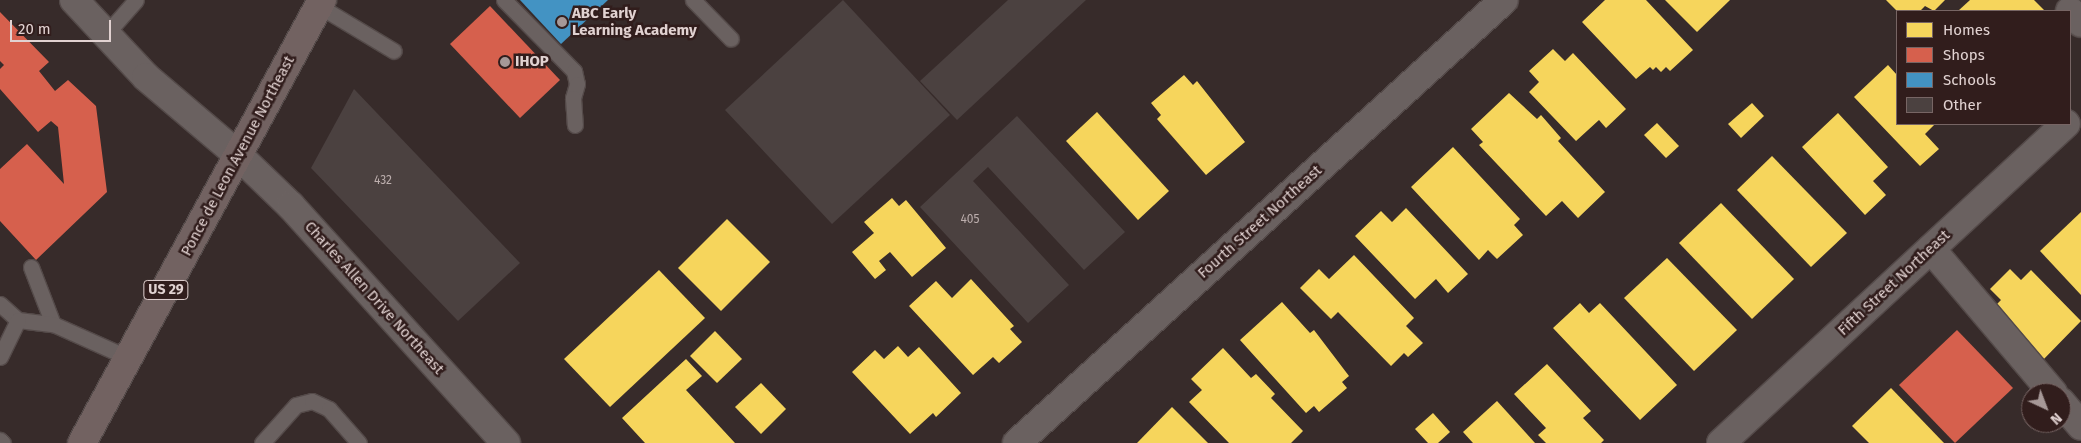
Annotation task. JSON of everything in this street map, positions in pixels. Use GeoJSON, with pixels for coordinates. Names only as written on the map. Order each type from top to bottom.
{"type":"FeatureCollection","features":[{"type":"Feature","properties":{"kind":"highway","name":"Ponce de Leon Avenue Northeast"},"geometry":{"type":"LineString","coordinates":[[82,443],[239,156],[320,3]]}},
{"type":"Feature","properties":{"kind":"street","name":"Charles Allen Drive Northeast"},"geometry":{"type":"LineString","coordinates":[[74,0],[146,76],[239,156],[290,206],[506,443]]}},
{"type":"Feature","properties":{"kind":"street","name":"Fourth Street Northeast"},"geometry":{"type":"LineString","coordinates":[[1017,443],[1504,0]]}},
{"type":"Feature","properties":{"kind":"street"},"geometry":{"type":"LineString","coordinates":[[2058,0],[2069,10]]}},
{"type":"Feature","properties":{"kind":"street"},"geometry":{"type":"LineString","coordinates":[[2071,12],[2081,23]]}},
{"type":"Feature","properties":{"kind":"street"},"geometry":{"type":"LineString","coordinates":[[2071,119],[2081,110]]}},
{"type":"Feature","properties":{"kind":"street","name":"Fifth Street Northeast"},"geometry":{"type":"LineString","coordinates":[[1721,443],[2065,125]]}},
{"type":"Feature","properties":{"kind":"street"},"geometry":{"type":"LineString","coordinates":[[1931,249],[2045,383]]}},
{"type":"Feature","properties":{"kind":"street"},"geometry":{"type":"LineString","coordinates":[[2071,414],[2081,426]]}},
{"type":"Feature","properties":{"kind":"lane"},"geometry":{"type":"LineString","coordinates":[[106,34],[136,0]]}},
{"type":"Feature","properties":{"kind":"lane"},"geometry":{"type":"LineString","coordinates":[[504,0],[574,71],[577,84],[573,98],[575,125]]}},
{"type":"Feature","properties":{"kind":"lane"},"geometry":{"type":"LineString","coordinates":[[693,0],[731,39]]}},
{"type":"Feature","properties":{"kind":"lane"},"geometry":{"type":"LineString","coordinates":[[320,3],[394,51]]}},
{"type":"Feature","properties":{"kind":"lane"},"geometry":{"type":"LineString","coordinates":[[31,267],[53,324]]}},
{"type":"Feature","properties":{"kind":"lane"},"geometry":{"type":"LineString","coordinates":[[0,304],[18,320],[53,324],[129,358]]}},
{"type":"Feature","properties":{"kind":"lane"},"geometry":{"type":"LineString","coordinates":[[0,357],[18,320]]}},
{"type":"Feature","properties":{"kind":"lane"},"geometry":{"type":"LineString","coordinates":[[262,443],[296,405],[312,402],[329,409],[359,443]]}},
{"type":"Feature","properties":{"kind":"lane"},"geometry":{"type":"LineString","coordinates":[[0,440],[4,443]]}},
{"type":"Feature","properties":{"kind":"building: Homes"},"geometry":{"type":"Polygon","coordinates":[[[1605,0],[1646,0],[1693,50],[1670,71],[1666,67],[1661,72],[1656,67],[1653,70],[1650,67],[1636,79],[1582,22],[1605,0]]]}},
{"type":"Feature","properties":{"kind":"building: Homes"},"geometry":{"type":"Polygon","coordinates":[[[1665,0],[1730,0],[1697,32],[1665,0]]]}},
{"type":"Feature","properties":{"kind":"building: Homes"},"geometry":{"type":"Polygon","coordinates":[[[1886,0],[1945,0],[1935,10],[1925,6],[1921,10],[1896,10],[1886,0]]]}},
{"type":"Feature","properties":{"kind":"building: Homes"},"geometry":{"type":"Polygon","coordinates":[[[1970,0],[2034,0],[2044,10],[1959,10],[1970,0]]]}},
{"type":"Feature","properties":{"kind":"building: Homes"},"geometry":{"type":"Polygon","coordinates":[[[1553,49],[1565,61],[1573,53],[1626,109],[1606,128],[1599,120],[1576,141],[1529,92],[1539,82],[1529,71],[1553,49]]]}},
{"type":"Feature","properties":{"kind":"building: Homes"},"geometry":{"type":"Polygon","coordinates":[[[1888,65],[1896,74],[1896,125],[1934,125],[1925,134],[1939,149],[1920,166],[1854,97],[1888,65]]]}},
{"type":"Feature","properties":{"kind":"building: Homes"},"geometry":{"type":"Polygon","coordinates":[[[1184,75],[1193,85],[1197,81],[1245,142],[1206,175],[1157,119],[1161,115],[1151,103],[1184,75]]]}},
{"type":"Feature","properties":{"kind":"building: Homes"},"geometry":{"type":"Polygon","coordinates":[[[1509,93],[1537,119],[1541,115],[1561,138],[1558,141],[1605,192],[1578,218],[1562,201],[1546,216],[1479,145],[1483,142],[1471,129],[1509,93]]]}},
{"type":"Feature","properties":{"kind":"building: Homes"},"geometry":{"type":"Polygon","coordinates":[[[1752,103],[1764,116],[1741,138],[1728,124],[1752,103]]]}},
{"type":"Feature","properties":{"kind":"building: Homes"},"geometry":{"type":"Polygon","coordinates":[[[1097,112],[1169,191],[1138,220],[1066,141],[1097,112]]]}},
{"type":"Feature","properties":{"kind":"building: Homes"},"geometry":{"type":"Polygon","coordinates":[[[1838,113],[1888,167],[1873,181],[1886,195],[1865,215],[1802,147],[1838,113]]]}},
{"type":"Feature","properties":{"kind":"building: Homes"},"geometry":{"type":"Polygon","coordinates":[[[1657,123],[1679,146],[1666,158],[1644,135],[1657,123]]]}},
{"type":"Feature","properties":{"kind":"building: Homes"},"geometry":{"type":"Polygon","coordinates":[[[1453,147],[1520,219],[1514,225],[1523,235],[1497,259],[1488,250],[1479,260],[1411,187],[1453,147]]]}},
{"type":"Feature","properties":{"kind":"building: Homes"},"geometry":{"type":"Polygon","coordinates":[[[1772,156],[1847,233],[1811,267],[1737,190],[1772,156]]]}},
{"type":"Feature","properties":{"kind":"building: Homes"},"geometry":{"type":"Polygon","coordinates":[[[892,198],[899,206],[906,200],[946,248],[912,277],[890,252],[879,261],[886,270],[875,279],[852,252],[874,233],[864,222],[892,198]]]}},
{"type":"Feature","properties":{"kind":"building: Homes"},"geometry":{"type":"Polygon","coordinates":[[[1721,203],[1794,279],[1752,319],[1679,243],[1721,203]]]}},
{"type":"Feature","properties":{"kind":"building: Homes"},"geometry":{"type":"Polygon","coordinates":[[[1406,208],[1468,274],[1448,293],[1436,279],[1415,299],[1355,236],[1381,211],[1392,222],[1406,208]]]}},
{"type":"Feature","properties":{"kind":"building: Homes"},"geometry":{"type":"Polygon","coordinates":[[[2081,212],[2081,295],[2040,251],[2081,212]]]}},
{"type":"Feature","properties":{"kind":"building: Homes"},"geometry":{"type":"Polygon","coordinates":[[[727,219],[770,262],[721,311],[678,268],[727,219]]]}},
{"type":"Feature","properties":{"kind":"building: Homes"},"geometry":{"type":"Polygon","coordinates":[[[1354,255],[1414,318],[1406,326],[1423,343],[1408,357],[1404,353],[1391,366],[1338,312],[1331,319],[1300,288],[1319,269],[1329,279],[1354,255]]]}},
{"type":"Feature","properties":{"kind":"building: Homes"},"geometry":{"type":"Polygon","coordinates":[[[1667,258],[1737,330],[1694,371],[1624,298],[1667,258]]]}},
{"type":"Feature","properties":{"kind":"building: Homes"},"geometry":{"type":"Polygon","coordinates":[[[2010,269],[2021,280],[2031,270],[2081,321],[2041,362],[1991,310],[2001,300],[1990,289],[2010,269]]]}},
{"type":"Feature","properties":{"kind":"building: Homes"},"geometry":{"type":"Polygon","coordinates":[[[659,270],[705,318],[610,407],[564,359],[659,270]]]}},
{"type":"Feature","properties":{"kind":"building: Homes"},"geometry":{"type":"Polygon","coordinates":[[[971,279],[1014,326],[1010,329],[1022,342],[999,363],[993,357],[973,375],[909,306],[936,281],[952,298],[971,279]]]}},
{"type":"Feature","properties":{"kind":"building: Homes"},"geometry":{"type":"Polygon","coordinates":[[[1282,302],[1310,333],[1314,330],[1349,376],[1342,382],[1347,388],[1319,412],[1314,406],[1306,413],[1240,340],[1282,302]]]}},
{"type":"Feature","properties":{"kind":"building: Homes"},"geometry":{"type":"Polygon","coordinates":[[[1580,303],[1589,313],[1600,303],[1677,385],[1640,420],[1553,328],[1580,303]]]}},
{"type":"Feature","properties":{"kind":"building: Homes"},"geometry":{"type":"Polygon","coordinates":[[[715,331],[742,359],[717,383],[690,356],[715,331]]]}},
{"type":"Feature","properties":{"kind":"building: Homes"},"geometry":{"type":"Polygon","coordinates":[[[898,346],[908,357],[919,347],[961,393],[936,417],[933,413],[910,434],[852,372],[875,350],[884,359],[898,346]]]}},
{"type":"Feature","properties":{"kind":"building: Homes"},"geometry":{"type":"Polygon","coordinates":[[[1223,348],[1251,378],[1256,374],[1275,394],[1271,398],[1303,431],[1291,443],[1229,443],[1189,402],[1202,390],[1191,379],[1223,348]]]}},
{"type":"Feature","properties":{"kind":"building: Homes"},"geometry":{"type":"Polygon","coordinates":[[[686,359],[702,376],[686,390],[735,443],[645,443],[622,418],[686,359]]]}},
{"type":"Feature","properties":{"kind":"building: Homes"},"geometry":{"type":"Polygon","coordinates":[[[1547,364],[1591,411],[1583,418],[1604,440],[1601,443],[1546,443],[1538,435],[1546,428],[1514,394],[1547,364]]]}},
{"type":"Feature","properties":{"kind":"building: Homes"},"geometry":{"type":"Polygon","coordinates":[[[761,383],[786,409],[761,434],[735,407],[761,383]]]}},
{"type":"Feature","properties":{"kind":"building: Homes"},"geometry":{"type":"Polygon","coordinates":[[[1891,388],[1944,443],[1869,443],[1852,426],[1891,388]]]}},
{"type":"Feature","properties":{"kind":"building: Homes"},"geometry":{"type":"Polygon","coordinates":[[[1497,401],[1535,443],[1473,443],[1463,432],[1497,401]]]}},
{"type":"Feature","properties":{"kind":"building: Homes"},"geometry":{"type":"Polygon","coordinates":[[[1172,407],[1208,443],[1137,443],[1172,407]]]}},
{"type":"Feature","properties":{"kind":"building: Homes"},"geometry":{"type":"Polygon","coordinates":[[[1433,413],[1450,432],[1438,443],[1428,443],[1415,429],[1433,413]]]}},
{"type":"Feature","properties":{"kind":"building: Shops","name":"IHOP"},"geometry":{"type":"Polygon","coordinates":[[[490,6],[560,80],[520,118],[450,44],[490,6]]]}},
{"type":"Feature","properties":{"kind":"building: Shops"},"geometry":{"type":"Polygon","coordinates":[[[0,12],[49,62],[39,71],[55,91],[68,80],[96,106],[107,192],[36,260],[0,221],[0,169],[27,144],[64,184],[58,127],[51,121],[38,132],[0,89],[0,69],[4,65],[0,61],[0,12]]]}},
{"type":"Feature","properties":{"kind":"building: Shops"},"geometry":{"type":"Polygon","coordinates":[[[1957,330],[2013,388],[1955,443],[1899,385],[1957,330]]]}},
{"type":"Feature","properties":{"kind":"building: Schools","name":"ABC Early Learning Academy"},"geometry":{"type":"Polygon","coordinates":[[[520,0],[608,0],[561,44],[520,0]]]}},
{"type":"Feature","properties":{"kind":"building: Other"},"geometry":{"type":"Polygon","coordinates":[[[843,0],[950,115],[832,224],[725,110],[843,0]]]}},
{"type":"Feature","properties":{"kind":"building: Other"},"geometry":{"type":"Polygon","coordinates":[[[1008,0],[1086,0],[957,120],[920,81],[1008,0]]]}},
{"type":"Feature","properties":{"kind":"building: Other"},"geometry":{"type":"Polygon","coordinates":[[[354,89],[520,263],[458,321],[311,168],[354,89]]]}},
{"type":"Feature","properties":{"kind":"building: Other"},"geometry":{"type":"Polygon","coordinates":[[[1017,116],[1125,232],[1084,270],[988,167],[973,181],[1069,285],[1028,323],[920,207],[1017,116]]]}},
{"type":"Feature","properties":{"kind":"place","name":"ABC Early Learning Academy"},"geometry":{"type":"Point","coordinates":[562,22]}},
{"type":"Feature","properties":{"kind":"place","name":"IHOP"},"geometry":{"type":"Point","coordinates":[505,62]}}]}
